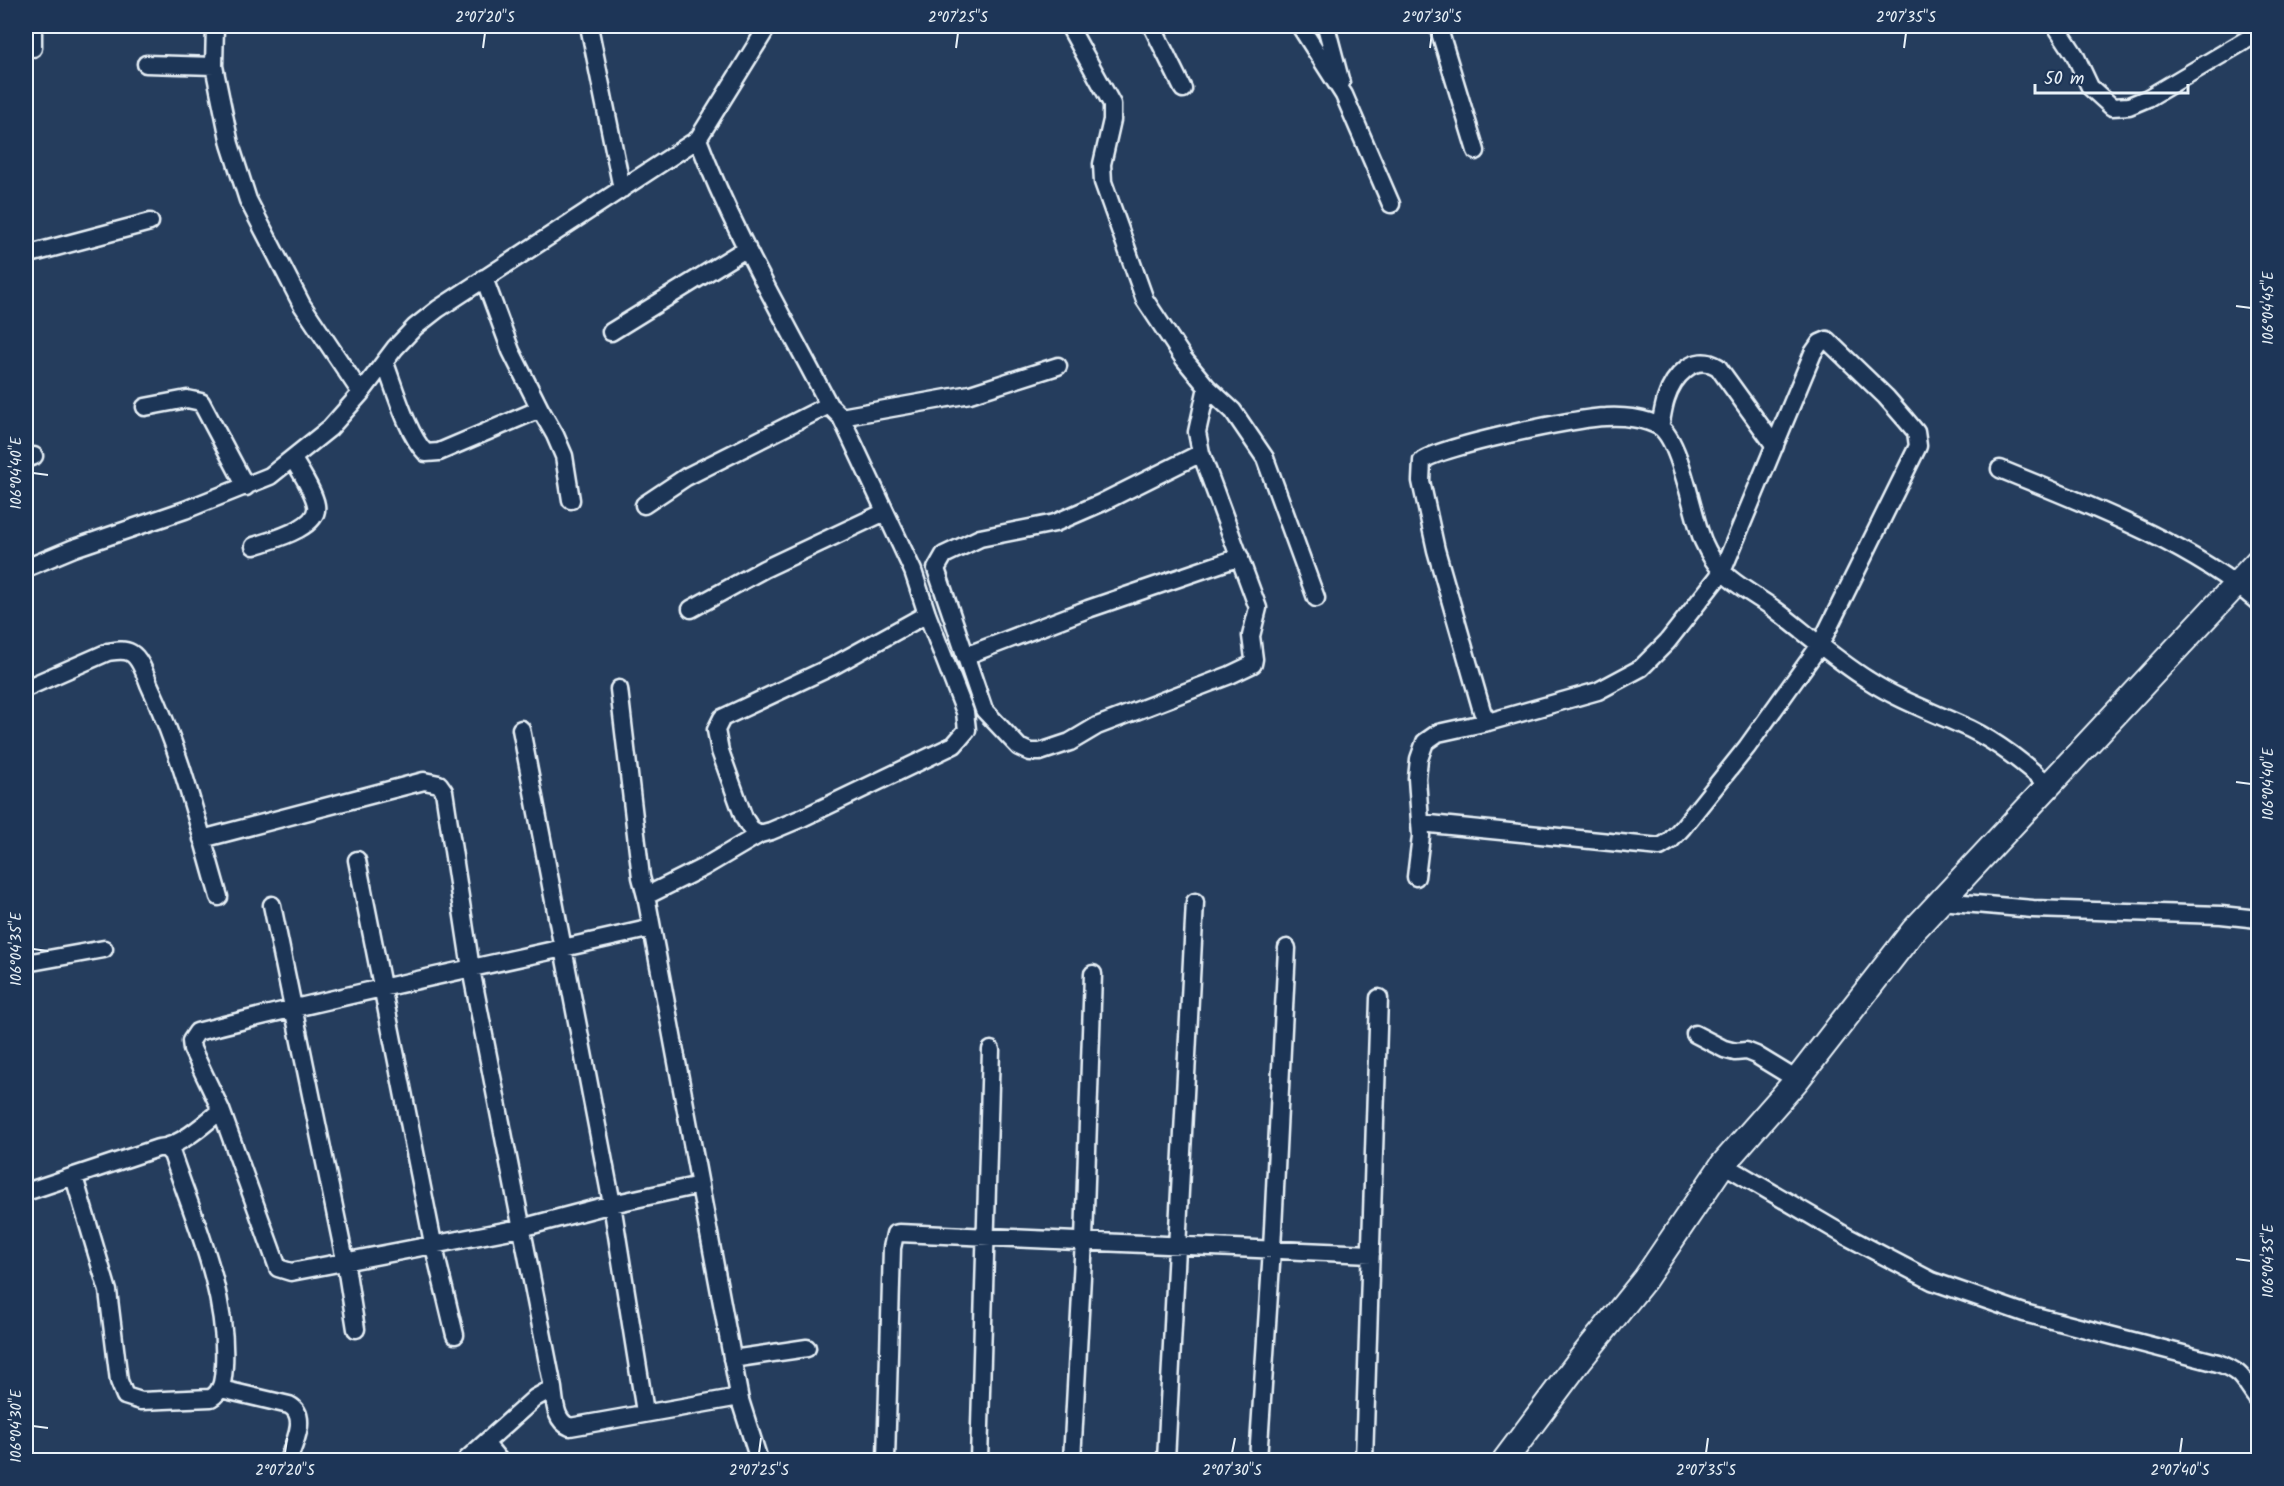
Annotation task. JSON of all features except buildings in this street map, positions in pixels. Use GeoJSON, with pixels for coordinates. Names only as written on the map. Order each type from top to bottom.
{"type":"FeatureCollection","features":[{"type":"Feature","properties":{"kind":"street"},"geometry":{"type":"LineString","coordinates":[[33,26],[33,48]]}},
{"type":"Feature","properties":{"kind":"street"},"geometry":{"type":"LineString","coordinates":[[214,26],[214,66],[230,144],[248,200],[302,305],[361,393]]}},
{"type":"Feature","properties":{"kind":"street"},"geometry":{"type":"LineString","coordinates":[[589,26],[622,189]]}},
{"type":"Feature","properties":{"kind":"street"},"geometry":{"type":"LineString","coordinates":[[26,568],[270,476],[330,428],[415,327],[484,278],[698,139],[768,26]]}},
{"type":"Feature","properties":{"kind":"street"},"geometry":{"type":"LineString","coordinates":[[1069,26],[1112,104],[1112,120],[1102,164],[1103,182],[1145,300],[1184,358],[1207,387],[1233,411],[1265,458],[1316,598]]}},
{"type":"Feature","properties":{"kind":"street"},"geometry":{"type":"LineString","coordinates":[[1152,26],[1183,89]]}},
{"type":"Feature","properties":{"kind":"street"},"geometry":{"type":"LineString","coordinates":[[1300,26],[1344,95]]}},
{"type":"Feature","properties":{"kind":"street"},"geometry":{"type":"LineString","coordinates":[[1326,26],[1344,95],[1391,204]]}},
{"type":"Feature","properties":{"kind":"street"},"geometry":{"type":"LineString","coordinates":[[1438,26],[1476,151]]}},
{"type":"Feature","properties":{"kind":"street"},"geometry":{"type":"LineString","coordinates":[[2056,26],[2075,54],[2090,87],[2112,107],[2129,106],[2148,98],[2259,33]]}},
{"type":"Feature","properties":{"kind":"street"},"geometry":{"type":"LineString","coordinates":[[146,64],[214,66]]}},
{"type":"Feature","properties":{"kind":"street"},"geometry":{"type":"LineString","coordinates":[[646,896],[696,872],[760,834],[802,818],[954,745],[967,730],[965,712],[913,571],[835,411],[747,248],[712,175],[698,139]]}},
{"type":"Feature","properties":{"kind":"street"},"geometry":{"type":"LineString","coordinates":[[26,255],[150,222]]}},
{"type":"Feature","properties":{"kind":"street"},"geometry":{"type":"LineString","coordinates":[[611,332],[747,248]]}},
{"type":"Feature","properties":{"kind":"street"},"geometry":{"type":"LineString","coordinates":[[484,278],[511,351],[564,456],[571,500]]}},
{"type":"Feature","properties":{"kind":"street"},"geometry":{"type":"LineString","coordinates":[[1416,877],[1422,836],[1420,823],[1418,778],[1419,759],[1425,742],[1438,733],[1488,722],[1598,691],[1641,668],[1667,642],[1722,572],[1814,353],[1820,343],[1827,340],[1886,397],[1916,432],[1918,446],[1820,645],[1747,747],[1683,827],[1660,847],[1420,823]]}},
{"type":"Feature","properties":{"kind":"street"},"geometry":{"type":"LineString","coordinates":[[1660,427],[1665,401],[1678,378],[1691,365],[1701,361],[1709,362],[1718,367],[1775,446]]}},
{"type":"Feature","properties":{"kind":"street"},"geometry":{"type":"LineString","coordinates":[[385,363],[420,448],[426,453],[439,452],[540,409]]}},
{"type":"Feature","properties":{"kind":"street"},"geometry":{"type":"LineString","coordinates":[[644,505],[686,477],[835,411],[970,394],[1058,366]]}},
{"type":"Feature","properties":{"kind":"street"},"geometry":{"type":"LineString","coordinates":[[1201,453],[1101,503],[1054,522],[980,538],[944,555],[936,569],[984,710],[1019,747],[1040,753],[1070,742],[1097,726],[1253,664],[1251,636],[1258,608],[1201,453],[1197,432],[1207,387]]}},
{"type":"Feature","properties":{"kind":"street"},"geometry":{"type":"LineString","coordinates":[[146,407],[187,399],[201,402],[246,486]]}},
{"type":"Feature","properties":{"kind":"street"},"geometry":{"type":"LineString","coordinates":[[1488,722],[1482,711],[1436,550],[1421,481],[1422,461],[1428,456],[1453,448],[1573,420],[1623,417],[1645,421],[1660,427],[1670,438],[1703,542],[1722,572],[1868,680],[1980,735],[2013,755],[2048,784]]}},
{"type":"Feature","properties":{"kind":"street"},"geometry":{"type":"LineString","coordinates":[[254,546],[302,528],[316,512],[316,503],[293,459]]}},
{"type":"Feature","properties":{"kind":"street"},"geometry":{"type":"LineString","coordinates":[[2000,469],[2096,508],[2172,546],[2237,584],[2259,602]]}},
{"type":"Feature","properties":{"kind":"street"},"geometry":{"type":"LineString","coordinates":[[691,609],[764,569],[885,512]]}},
{"type":"Feature","properties":{"kind":"street"},"geometry":{"type":"LineString","coordinates":[[965,656],[1088,609],[1240,556]]}},
{"type":"Feature","properties":{"kind":"street"},"geometry":{"type":"LineString","coordinates":[[1505,1461],[1579,1361],[1645,1279],[1723,1164],[1797,1080],[1913,931],[2048,784],[2259,561]]}},
{"type":"Feature","properties":{"kind":"street"},"geometry":{"type":"LineString","coordinates":[[760,834],[751,829],[744,818],[720,751],[716,730],[722,718],[833,666],[927,614]]}},
{"type":"Feature","properties":{"kind":"street"},"geometry":{"type":"LineString","coordinates":[[26,688],[108,652],[120,650],[132,653],[140,664],[159,705],[179,755],[219,897]]}},
{"type":"Feature","properties":{"kind":"street"},"geometry":{"type":"LineString","coordinates":[[620,689],[641,877],[740,1400],[759,1461]]}},
{"type":"Feature","properties":{"kind":"street"},"geometry":{"type":"LineString","coordinates":[[521,729],[612,1204],[645,1412]]}},
{"type":"Feature","properties":{"kind":"street"},"geometry":{"type":"LineString","coordinates":[[202,838],[424,781],[439,784],[444,790],[471,969],[559,1419],[570,1426],[723,1399],[740,1400]]}},
{"type":"Feature","properties":{"kind":"street"},"geometry":{"type":"LineString","coordinates":[[357,860],[434,1243],[455,1335]]}},
{"type":"Feature","properties":{"kind":"street"},"geometry":{"type":"LineString","coordinates":[[1940,901],[2033,909],[2221,915],[2259,919]]}},
{"type":"Feature","properties":{"kind":"street"},"geometry":{"type":"LineString","coordinates":[[1166,1461],[1195,902]]}},
{"type":"Feature","properties":{"kind":"street"},"geometry":{"type":"LineString","coordinates":[[272,905],[345,1260],[356,1329]]}},
{"type":"Feature","properties":{"kind":"street"},"geometry":{"type":"LineString","coordinates":[[652,928],[382,987],[197,1032],[191,1041],[192,1049],[221,1110],[278,1268],[291,1272],[521,1228],[612,1204],[699,1185]]}},
{"type":"Feature","properties":{"kind":"street"},"geometry":{"type":"LineString","coordinates":[[1258,1461],[1272,1249],[1287,948]]}},
{"type":"Feature","properties":{"kind":"street"},"geometry":{"type":"LineString","coordinates":[[26,963],[104,949]]}},
{"type":"Feature","properties":{"kind":"street"},"geometry":{"type":"LineString","coordinates":[[1072,1461],[1084,1240],[1093,974]]}},
{"type":"Feature","properties":{"kind":"street"},"geometry":{"type":"LineString","coordinates":[[1364,1461],[1379,998]]}},
{"type":"Feature","properties":{"kind":"street"},"geometry":{"type":"LineString","coordinates":[[1695,1034],[1735,1052],[1746,1051],[1756,1055],[1797,1080]]}},
{"type":"Feature","properties":{"kind":"street"},"geometry":{"type":"LineString","coordinates":[[979,1461],[991,1050]]}},
{"type":"Feature","properties":{"kind":"street"},"geometry":{"type":"LineString","coordinates":[[26,1192],[158,1148],[166,1148],[200,1127],[221,1110]]}},
{"type":"Feature","properties":{"kind":"street"},"geometry":{"type":"LineString","coordinates":[[74,1177],[108,1291],[119,1381],[126,1396],[141,1401],[212,1398],[220,1389],[223,1378],[225,1329],[216,1286],[172,1154],[166,1148]]}},
{"type":"Feature","properties":{"kind":"street"},"geometry":{"type":"LineString","coordinates":[[1723,1164],[1846,1236],[1932,1281],[2024,1314],[2233,1368],[2242,1375],[2259,1400]]}},
{"type":"Feature","properties":{"kind":"street"},"geometry":{"type":"LineString","coordinates":[[886,1461],[889,1301],[895,1234],[910,1232],[986,1235],[1371,1254]]}},
{"type":"Feature","properties":{"kind":"street"},"geometry":{"type":"LineString","coordinates":[[732,1359],[807,1348]]}},
{"type":"Feature","properties":{"kind":"street"},"geometry":{"type":"LineString","coordinates":[[466,1461],[534,1398],[553,1388]]}},
{"type":"Feature","properties":{"kind":"street"},"geometry":{"type":"LineString","coordinates":[[220,1389],[296,1408],[299,1415],[298,1431],[288,1461]]}},
{"type":"Feature","properties":{"kind":"street"},"geometry":{"type":"LineString","coordinates":[[485,1443],[499,1461]]}}]}
